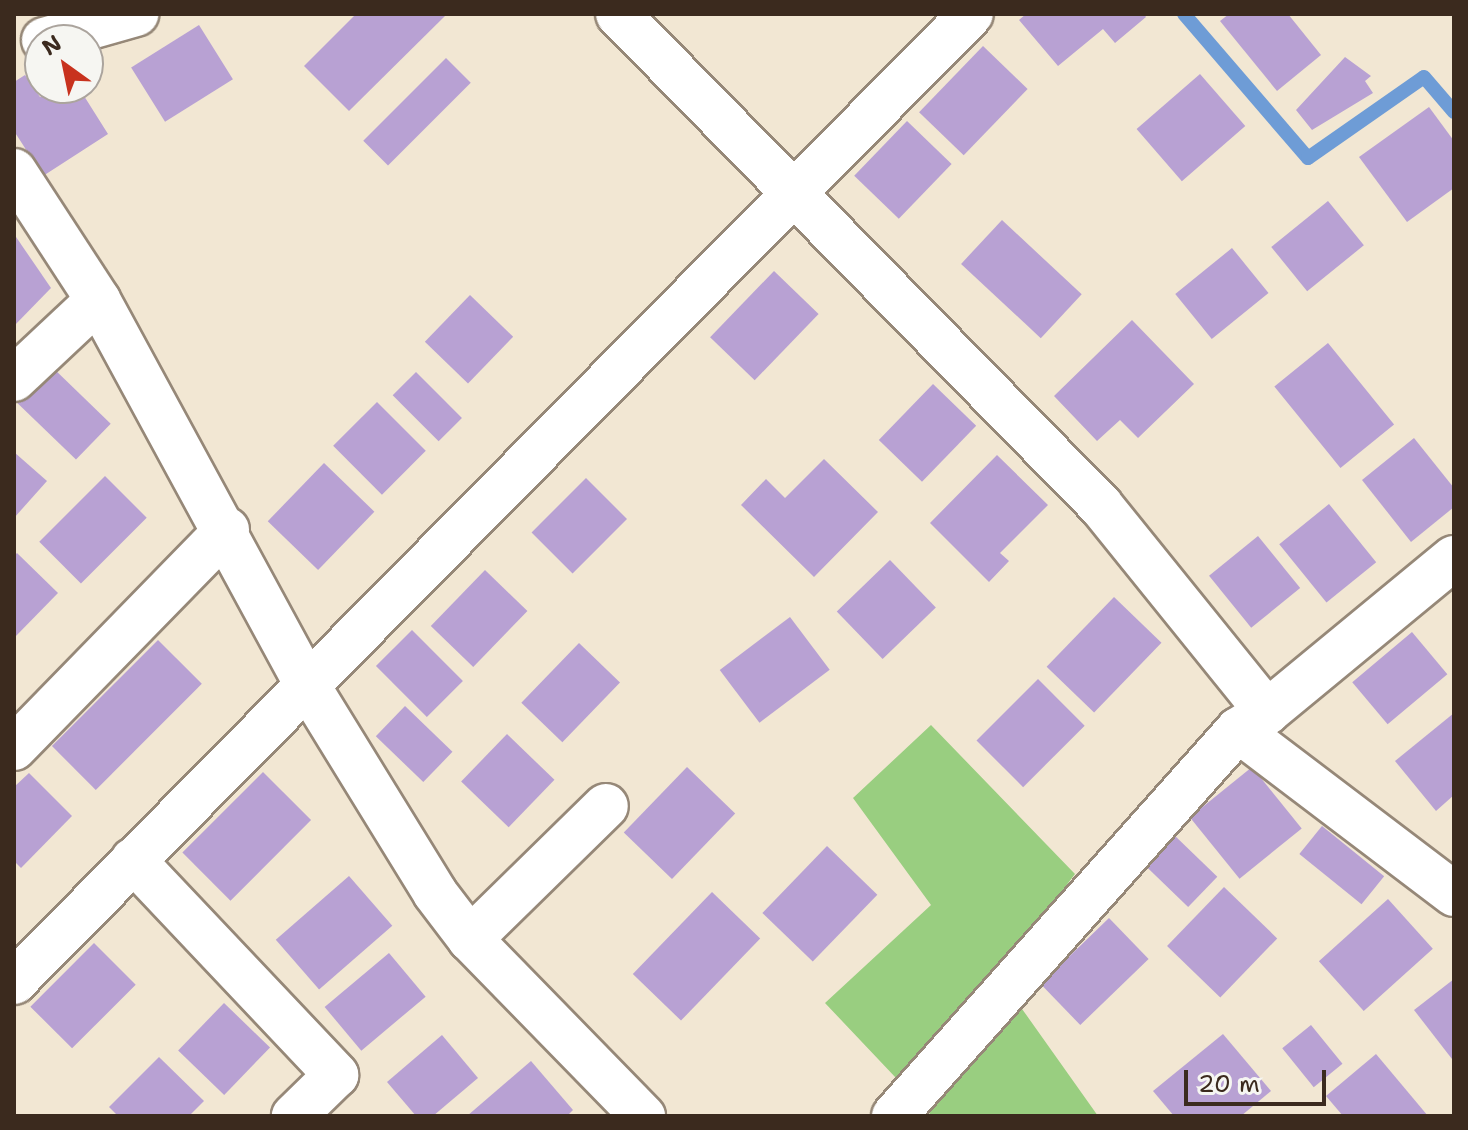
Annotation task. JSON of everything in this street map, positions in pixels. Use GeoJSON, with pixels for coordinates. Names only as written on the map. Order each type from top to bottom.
{"type":"FeatureCollection","features":[{"type":"Feature","properties":{"kind":"street"},"geometry":{"type":"LineString","coordinates":[[101,24],[136,14]]}},
{"type":"Feature","properties":{"kind":"street"},"geometry":{"type":"LineString","coordinates":[[618,14],[796,191],[1101,506],[1253,721],[1454,894]]}},
{"type":"Feature","properties":{"kind":"street"},"geometry":{"type":"LineString","coordinates":[[14,982],[306,683],[971,14]]}},
{"type":"Feature","properties":{"kind":"street"},"geometry":{"type":"LineString","coordinates":[[14,171],[98,300],[227,530],[306,683],[470,939],[643,1116]]}},
{"type":"Feature","properties":{"kind":"street"},"geometry":{"type":"LineString","coordinates":[[14,379],[98,300]]}},
{"type":"Feature","properties":{"kind":"street"},"geometry":{"type":"LineString","coordinates":[[14,748],[227,530]]}},
{"type":"Feature","properties":{"kind":"street"},"geometry":{"type":"LineString","coordinates":[[894,1116],[1253,721],[1454,558]]}},
{"type":"Feature","properties":{"kind":"street"},"geometry":{"type":"LineString","coordinates":[[470,939],[606,806]]}},
{"type":"Feature","properties":{"kind":"street"},"geometry":{"type":"LineString","coordinates":[[133,860],[336,1075],[294,1116]]}},
{"type":"Feature","properties":{"kind":"green space"},"geometry":{"type":"Polygon","coordinates":[[[931,725],[1075,874],[998,975],[1098,1116],[932,1116],[825,1003],[931,905],[853,798],[931,725]]]}},
{"type":"Feature","properties":{"kind":"building"},"geometry":{"type":"Polygon","coordinates":[[[356,14],[447,14],[349,111],[304,66],[356,14]]]}},
{"type":"Feature","properties":{"kind":"building"},"geometry":{"type":"Polygon","coordinates":[[[1026,14],[1144,14],[1146,17],[1115,43],[1103,29],[1058,66],[1019,20],[1026,14]]]}},
{"type":"Feature","properties":{"kind":"building"},"geometry":{"type":"Polygon","coordinates":[[[1229,14],[1288,14],[1321,55],[1277,91],[1220,21],[1229,14]]]}},
{"type":"Feature","properties":{"kind":"building"},"geometry":{"type":"Polygon","coordinates":[[[199,25],[233,79],[165,122],[131,67],[199,25]]]}},
{"type":"Feature","properties":{"kind":"building"},"geometry":{"type":"Polygon","coordinates":[[[983,46],[1028,89],[964,155],[919,112],[983,46]]]}},
{"type":"Feature","properties":{"kind":"building"},"geometry":{"type":"Polygon","coordinates":[[[1345,57],[1371,76],[1365,81],[1373,93],[1312,130],[1296,110],[1345,57]]]}},
{"type":"Feature","properties":{"kind":"building"},"geometry":{"type":"Polygon","coordinates":[[[446,58],[471,83],[388,165],[363,141],[446,58]]]}},
{"type":"Feature","properties":{"kind":"building"},"geometry":{"type":"Polygon","coordinates":[[[1200,74],[1245,126],[1182,181],[1137,129],[1200,74]]]}},
{"type":"Feature","properties":{"kind":"building"},"geometry":{"type":"Polygon","coordinates":[[[24,76],[24,104],[89,104],[108,134],[43,176],[14,131],[14,82],[24,76]]]}},
{"type":"Feature","properties":{"kind":"building"},"geometry":{"type":"Polygon","coordinates":[[[1429,107],[1454,141],[1454,188],[1407,222],[1359,157],[1429,107]]]}},
{"type":"Feature","properties":{"kind":"building"},"geometry":{"type":"Polygon","coordinates":[[[907,121],[952,164],[899,219],[854,176],[907,121]]]}},
{"type":"Feature","properties":{"kind":"building"},"geometry":{"type":"Polygon","coordinates":[[[1328,201],[1364,245],[1307,291],[1271,247],[1328,201]]]}},
{"type":"Feature","properties":{"kind":"building"},"geometry":{"type":"Polygon","coordinates":[[[1002,220],[1082,294],[1041,338],[961,264],[1002,220]]]}},
{"type":"Feature","properties":{"kind":"building"},"geometry":{"type":"Polygon","coordinates":[[[14,234],[51,288],[14,326],[14,234]]]}},
{"type":"Feature","properties":{"kind":"building"},"geometry":{"type":"Polygon","coordinates":[[[1232,248],[1269,293],[1212,339],[1175,294],[1232,248]]]}},
{"type":"Feature","properties":{"kind":"building"},"geometry":{"type":"Polygon","coordinates":[[[774,271],[819,314],[755,380],[710,337],[774,271]]]}},
{"type":"Feature","properties":{"kind":"building"},"geometry":{"type":"Polygon","coordinates":[[[470,295],[513,337],[468,383],[425,342],[470,295]]]}},
{"type":"Feature","properties":{"kind":"building"},"geometry":{"type":"Polygon","coordinates":[[[1132,320],[1194,384],[1138,438],[1120,420],[1097,441],[1054,396],[1132,320]]]}},
{"type":"Feature","properties":{"kind":"building"},"geometry":{"type":"Polygon","coordinates":[[[1328,343],[1394,425],[1340,468],[1274,386],[1328,343]]]}},
{"type":"Feature","properties":{"kind":"building"},"geometry":{"type":"Polygon","coordinates":[[[51,366],[111,424],[76,460],[16,402],[51,366]]]}},
{"type":"Feature","properties":{"kind":"building"},"geometry":{"type":"Polygon","coordinates":[[[416,372],[462,418],[439,441],[393,395],[416,372]]]}},
{"type":"Feature","properties":{"kind":"building"},"geometry":{"type":"Polygon","coordinates":[[[933,384],[976,426],[922,482],[879,440],[933,384]]]}},
{"type":"Feature","properties":{"kind":"building"},"geometry":{"type":"Polygon","coordinates":[[[377,402],[426,451],[382,495],[333,446],[377,402]]]}},
{"type":"Feature","properties":{"kind":"building"},"geometry":{"type":"Polygon","coordinates":[[[1414,438],[1454,488],[1454,507],[1411,542],[1362,480],[1414,438]]]}},
{"type":"Feature","properties":{"kind":"building"},"geometry":{"type":"Polygon","coordinates":[[[14,452],[47,481],[14,518],[14,452]]]}},
{"type":"Feature","properties":{"kind":"building"},"geometry":{"type":"Polygon","coordinates":[[[997,455],[1048,505],[1000,553],[1009,561],[989,582],[930,523],[997,455]]]}},
{"type":"Feature","properties":{"kind":"building"},"geometry":{"type":"Polygon","coordinates":[[[824,459],[878,512],[814,577],[741,505],[766,479],[785,498],[824,459]]]}},
{"type":"Feature","properties":{"kind":"building"},"geometry":{"type":"Polygon","coordinates":[[[324,463],[374,512],[318,570],[268,521],[324,463]]]}},
{"type":"Feature","properties":{"kind":"building"},"geometry":{"type":"Polygon","coordinates":[[[105,476],[147,518],[81,583],[39,542],[105,476]]]}},
{"type":"Feature","properties":{"kind":"building"},"geometry":{"type":"Polygon","coordinates":[[[586,478],[627,519],[573,573],[532,532],[586,478]]]}},
{"type":"Feature","properties":{"kind":"building"},"geometry":{"type":"Polygon","coordinates":[[[1329,504],[1376,562],[1326,603],[1279,544],[1329,504]]]}},
{"type":"Feature","properties":{"kind":"building"},"geometry":{"type":"Polygon","coordinates":[[[1258,536],[1300,588],[1251,628],[1209,576],[1258,536]]]}},
{"type":"Feature","properties":{"kind":"building"},"geometry":{"type":"Polygon","coordinates":[[[17,553],[58,593],[14,638],[14,556],[17,553]]]}},
{"type":"Feature","properties":{"kind":"building"},"geometry":{"type":"Polygon","coordinates":[[[890,560],[936,607],[883,659],[837,611],[890,560]]]}},
{"type":"Feature","properties":{"kind":"building"},"geometry":{"type":"Polygon","coordinates":[[[485,570],[527,611],[473,667],[431,626],[485,570]]]}},
{"type":"Feature","properties":{"kind":"building"},"geometry":{"type":"Polygon","coordinates":[[[1114,597],[1161,643],[1094,713],[1047,667],[1114,597]]]}},
{"type":"Feature","properties":{"kind":"building"},"geometry":{"type":"Polygon","coordinates":[[[790,617],[830,670],[759,723],[720,670],[790,617]]]}},
{"type":"Feature","properties":{"kind":"building"},"geometry":{"type":"Polygon","coordinates":[[[412,630],[463,681],[427,717],[376,666],[412,630]]]}},
{"type":"Feature","properties":{"kind":"building"},"geometry":{"type":"Polygon","coordinates":[[[1412,632],[1447,674],[1388,724],[1352,682],[1412,632]]]}},
{"type":"Feature","properties":{"kind":"building"},"geometry":{"type":"Polygon","coordinates":[[[158,640],[202,684],[96,790],[52,746],[158,640]]]}},
{"type":"Feature","properties":{"kind":"building"},"geometry":{"type":"Polygon","coordinates":[[[579,643],[620,683],[562,742],[521,703],[579,643]]]}},
{"type":"Feature","properties":{"kind":"building"},"geometry":{"type":"Polygon","coordinates":[[[1038,679],[1085,726],[1023,787],[976,741],[1038,679]]]}},
{"type":"Feature","properties":{"kind":"building"},"geometry":{"type":"Polygon","coordinates":[[[405,706],[452,752],[423,782],[376,736],[405,706]]]}},
{"type":"Feature","properties":{"kind":"building"},"geometry":{"type":"Polygon","coordinates":[[[1454,713],[1454,795],[1436,811],[1395,761],[1454,713]]]}},
{"type":"Feature","properties":{"kind":"building"},"geometry":{"type":"Polygon","coordinates":[[[507,734],[554,780],[509,827],[461,781],[507,734]]]}},
{"type":"Feature","properties":{"kind":"building"},"geometry":{"type":"Polygon","coordinates":[[[687,767],[735,814],[672,879],[624,832],[687,767]]]}},
{"type":"Feature","properties":{"kind":"building"},"geometry":{"type":"Polygon","coordinates":[[[1252,767],[1302,828],[1240,879],[1190,817],[1252,767]]]}},
{"type":"Feature","properties":{"kind":"building"},"geometry":{"type":"Polygon","coordinates":[[[263,772],[311,820],[230,901],[182,853],[263,772]]]}},
{"type":"Feature","properties":{"kind":"building"},"geometry":{"type":"Polygon","coordinates":[[[29,773],[72,816],[21,868],[14,861],[14,787],[29,773]]]}},
{"type":"Feature","properties":{"kind":"building"},"geometry":{"type":"Polygon","coordinates":[[[1322,826],[1384,876],[1362,904],[1299,854],[1322,826]]]}},
{"type":"Feature","properties":{"kind":"building"},"geometry":{"type":"Polygon","coordinates":[[[1172,833],[1217,877],[1188,907],[1143,863],[1172,833]]]}},
{"type":"Feature","properties":{"kind":"building"},"geometry":{"type":"Polygon","coordinates":[[[827,846],[877,895],[813,962],[762,913],[827,846]]]}},
{"type":"Feature","properties":{"kind":"building"},"geometry":{"type":"Polygon","coordinates":[[[349,876],[392,926],[319,989],[276,940],[349,876]]]}},
{"type":"Feature","properties":{"kind":"building"},"geometry":{"type":"Polygon","coordinates":[[[1224,887],[1277,938],[1220,997],[1167,946],[1224,887]]]}},
{"type":"Feature","properties":{"kind":"building"},"geometry":{"type":"Polygon","coordinates":[[[712,892],[760,939],[681,1021],[633,974],[712,892]]]}},
{"type":"Feature","properties":{"kind":"building"},"geometry":{"type":"Polygon","coordinates":[[[1388,899],[1433,949],[1364,1011],[1319,961],[1388,899]]]}},
{"type":"Feature","properties":{"kind":"building"},"geometry":{"type":"Polygon","coordinates":[[[1109,918],[1149,959],[1080,1025],[1041,984],[1109,918]]]}},
{"type":"Feature","properties":{"kind":"building"},"geometry":{"type":"Polygon","coordinates":[[[94,943],[136,985],[72,1048],[30,1007],[94,943]]]}},
{"type":"Feature","properties":{"kind":"building"},"geometry":{"type":"Polygon","coordinates":[[[389,953],[426,997],[361,1051],[325,1007],[389,953]]]}},
{"type":"Feature","properties":{"kind":"building"},"geometry":{"type":"Polygon","coordinates":[[[1454,979],[1454,1057],[1452,1059],[1414,1010],[1454,979]]]}},
{"type":"Feature","properties":{"kind":"building"},"geometry":{"type":"Polygon","coordinates":[[[224,1003],[270,1047],[224,1095],[178,1050],[224,1003]]]}},
{"type":"Feature","properties":{"kind":"building"},"geometry":{"type":"Polygon","coordinates":[[[1311,1025],[1342,1064],[1314,1087],[1282,1048],[1311,1025]]]}},
{"type":"Feature","properties":{"kind":"building"},"geometry":{"type":"Polygon","coordinates":[[[1223,1034],[1271,1091],[1241,1116],[1174,1116],[1153,1091],[1223,1034]]]}},
{"type":"Feature","properties":{"kind":"building"},"geometry":{"type":"Polygon","coordinates":[[[442,1035],[478,1078],[433,1116],[416,1116],[387,1082],[442,1035]]]}},
{"type":"Feature","properties":{"kind":"building"},"geometry":{"type":"Polygon","coordinates":[[[1376,1054],[1428,1116],[1343,1116],[1326,1096],[1376,1054]]]}},
{"type":"Feature","properties":{"kind":"building"},"geometry":{"type":"Polygon","coordinates":[[[159,1057],[204,1101],[189,1116],[118,1116],[109,1107],[159,1057]]]}},
{"type":"Feature","properties":{"kind":"building"},"geometry":{"type":"Polygon","coordinates":[[[531,1061],[573,1110],[567,1116],[467,1116],[531,1061]]]}},
{"type":"Feature","properties":{"kind":"waterway"},"geometry":{"type":"LineString","coordinates":[[1184,14],[1308,158],[1424,77],[1454,112]]}}]}
